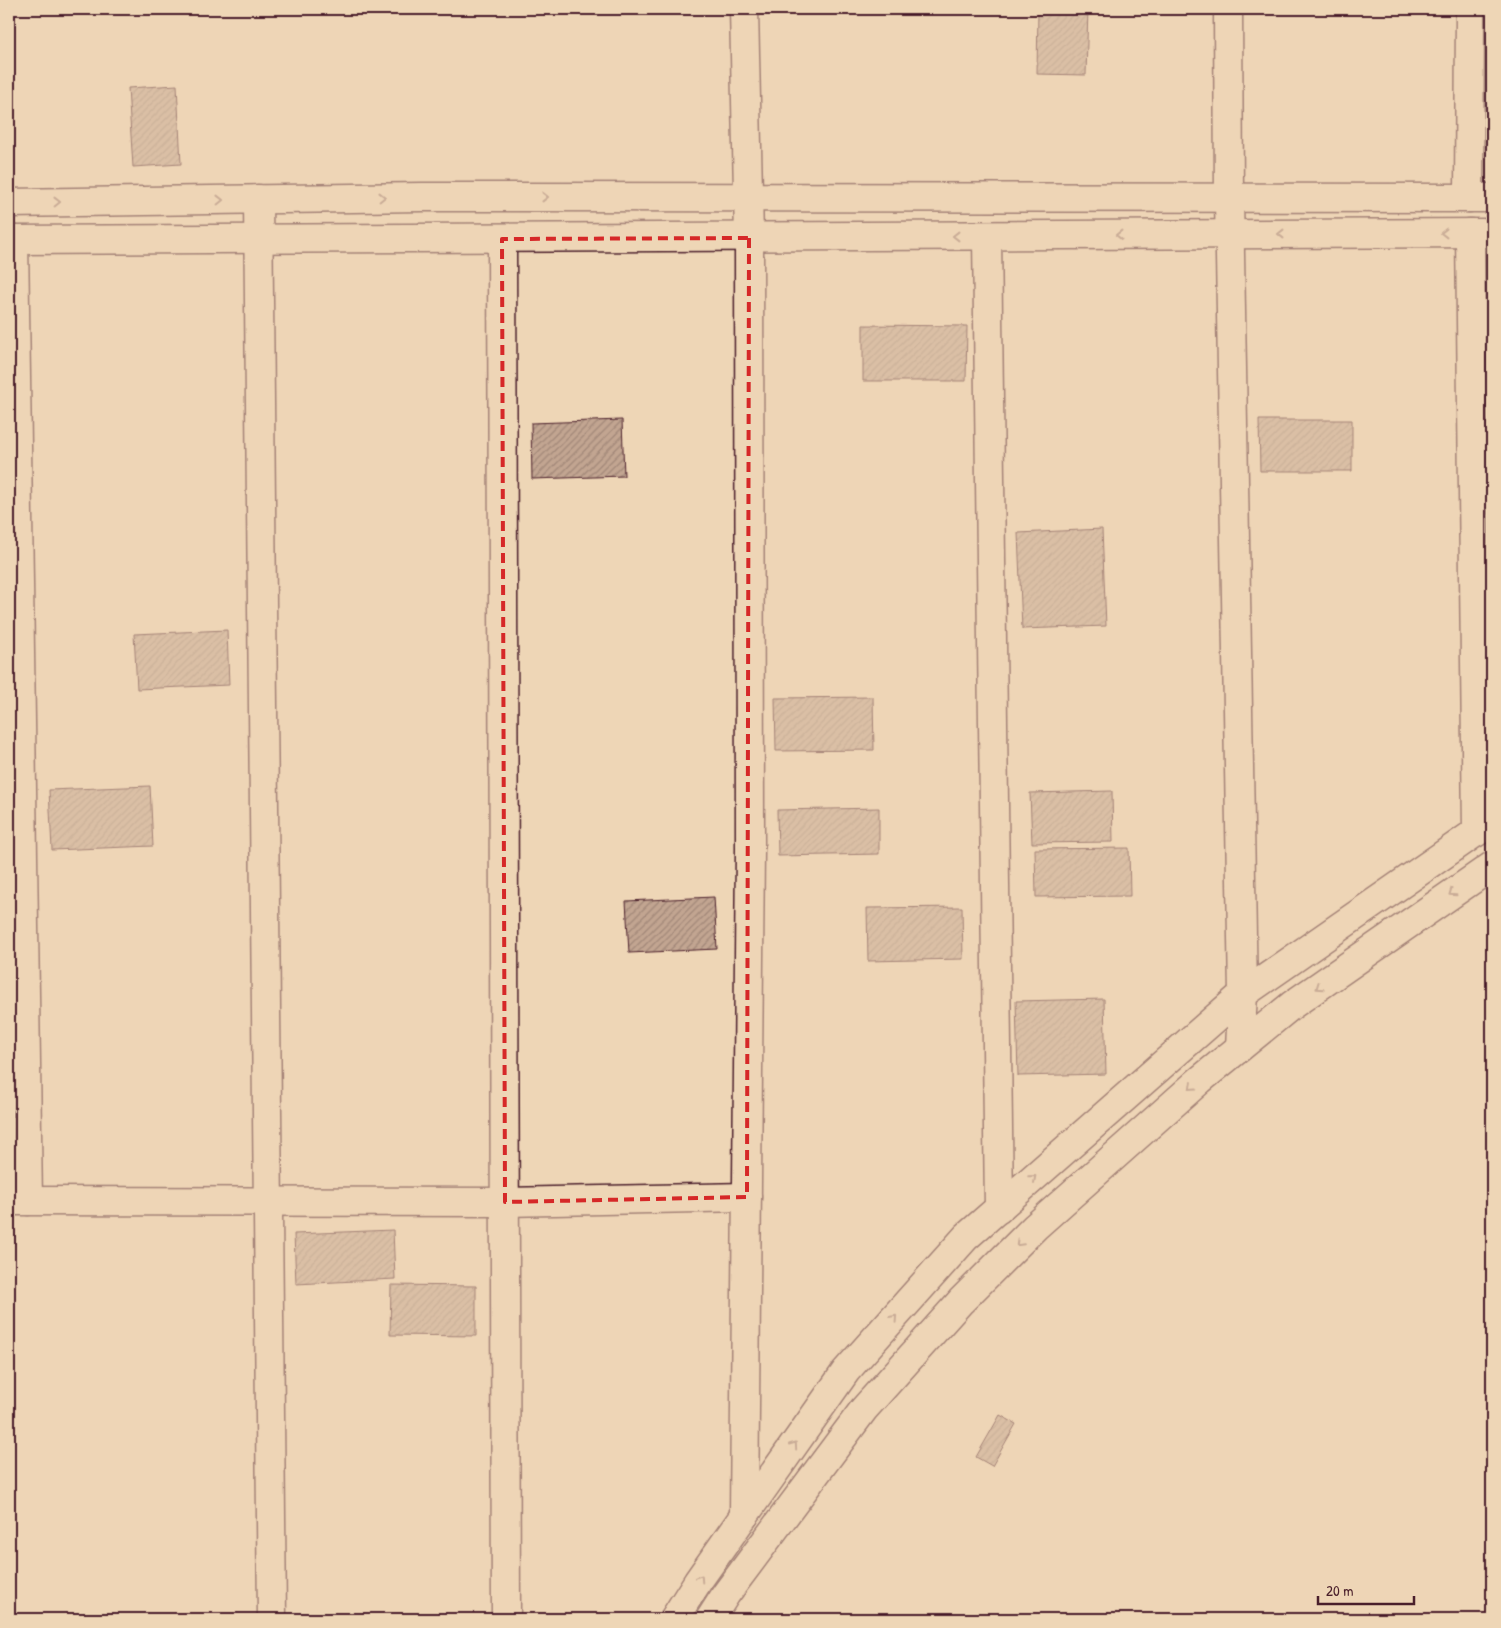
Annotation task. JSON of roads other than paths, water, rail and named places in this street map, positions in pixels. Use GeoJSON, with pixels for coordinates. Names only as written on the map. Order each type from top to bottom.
{"type":"FeatureCollection","features":[{"type":"Feature","properties":{"kind":"street"},"geometry":{"type":"LineString","coordinates":[[744,9],[746,197],[749,238],[750,848],[744,1516]]}},
{"type":"Feature","properties":{"kind":"street"},"geometry":{"type":"LineString","coordinates":[[1228,9],[1229,198],[1243,994],[1240,1047]]}},
{"type":"Feature","properties":{"kind":"street"},"geometry":{"type":"LineString","coordinates":[[9,203],[258,199],[746,197],[1481,198],[1470,9]]}},
{"type":"Feature","properties":{"kind":"street"},"geometry":{"type":"LineString","coordinates":[[258,199],[272,1619]]}},
{"type":"Feature","properties":{"kind":"street"},"geometry":{"type":"LineString","coordinates":[[674,1619],[846,1371],[966,1237],[1243,994],[1484,827],[1481,233],[749,238],[11,240],[18,1201],[269,1200],[505,1202],[747,1197]]}},
{"type":"Feature","properties":{"kind":"street"},"geometry":{"type":"LineString","coordinates":[[987,236],[999,1209]]}},
{"type":"Feature","properties":{"kind":"street"},"geometry":{"type":"LineString","coordinates":[[502,239],[506,1619]]}},
{"type":"Feature","properties":{"kind":"street"},"geometry":{"type":"LineString","coordinates":[[710,1619],[726,1594],[864,1409],[961,1301],[1035,1227],[1200,1080],[1240,1047],[1292,1006],[1492,866]]}}]}
